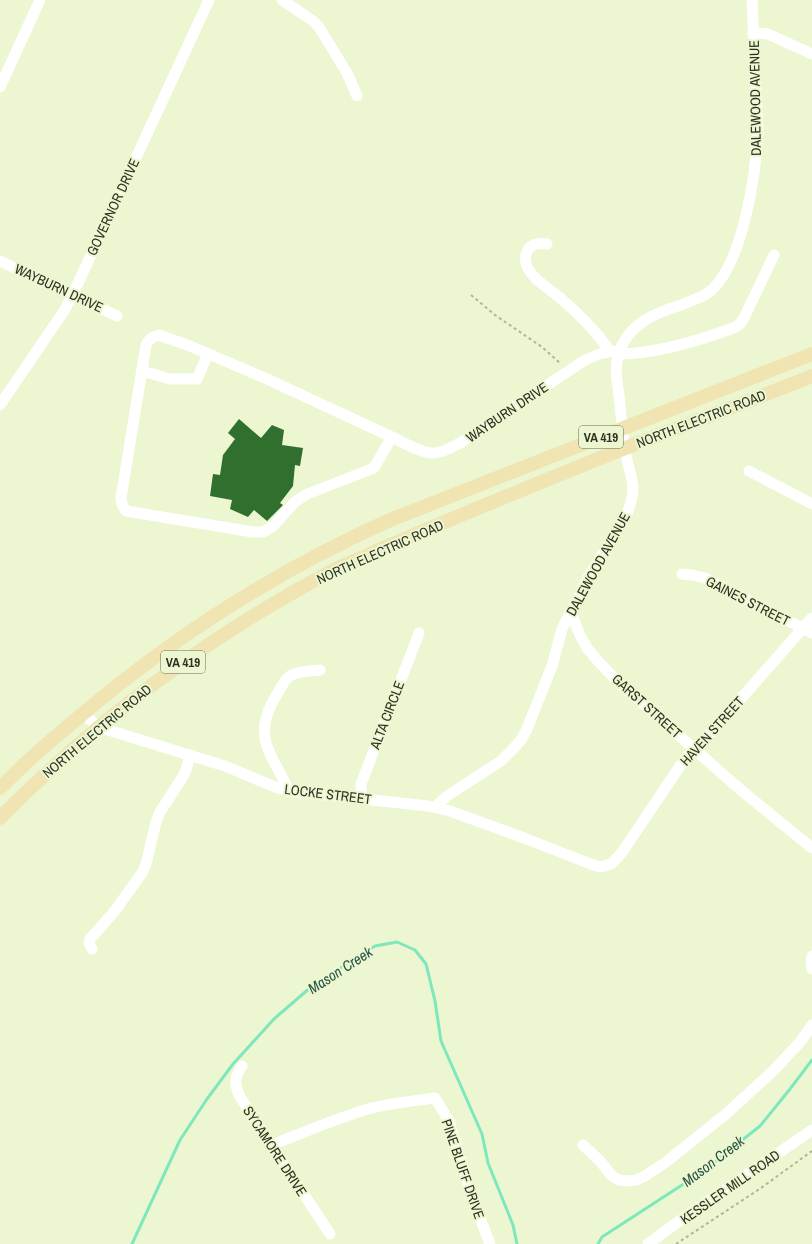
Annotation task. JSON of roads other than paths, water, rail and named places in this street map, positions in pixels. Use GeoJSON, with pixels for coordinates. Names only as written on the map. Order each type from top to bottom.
{"type":"FeatureCollection","features":[{"type":"Feature","properties":{"kind":"main road","name":"NORTH ELECTRIC ROAD"},"geometry":{"type":"LineString","coordinates":[[0,788],[83,713],[131,675],[187,634],[230,606],[322,553],[390,520],[812,354]]}},
{"type":"Feature","properties":{"kind":"main road","name":"NORTH ELECTRIC ROAD"},"geometry":{"type":"LineString","coordinates":[[0,818],[24,794],[98,727],[143,691],[239,625],[336,569],[509,495],[625,448],[812,376]]}},
{"type":"Feature","properties":{"kind":"street"},"geometry":{"type":"LineString","coordinates":[[0,87],[40,0]]}},
{"type":"Feature","properties":{"kind":"street","name":"GOVERNOR DRIVE"},"geometry":{"type":"LineString","coordinates":[[0,405],[64,311],[73,294],[209,0]]}},
{"type":"Feature","properties":{"kind":"street"},"geometry":{"type":"LineString","coordinates":[[282,0],[313,21],[319,28],[347,74],[356,96]]}},
{"type":"Feature","properties":{"kind":"street","name":"DALEWOOD AVENUE"},"geometry":{"type":"LineString","coordinates":[[435,807],[447,796],[501,761],[521,740],[527,729],[552,666],[562,629],[589,576],[627,514],[631,503],[633,489],[622,428],[616,374],[616,352],[631,331],[648,317],[691,301],[711,291],[723,277],[733,258],[745,220],[754,180],[757,153],[758,131],[752,0]]}},
{"type":"Feature","properties":{"kind":"street"},"geometry":{"type":"LineString","coordinates":[[753,32],[768,34],[812,54]]}},
{"type":"Feature","properties":{"kind":"street"},"geometry":{"type":"LineString","coordinates":[[547,244],[539,243],[529,248],[526,253],[525,260],[530,272],[535,278],[571,308],[616,352]]}},
{"type":"Feature","properties":{"kind":"street","name":"WAYBURN DRIVE"},"geometry":{"type":"LineString","coordinates":[[142,371],[146,345],[149,340],[153,336],[164,336],[267,379],[416,448],[433,453],[448,449],[460,443],[567,371],[592,357],[616,352],[628,354],[654,350],[711,336],[739,325],[744,318],[774,255]]}},
{"type":"Feature","properties":{"kind":"street","name":"WAYBURN DRIVE"},"geometry":{"type":"LineString","coordinates":[[0,261],[117,316]]}},
{"type":"Feature","properties":{"kind":"street"},"geometry":{"type":"LineString","coordinates":[[208,354],[197,379],[170,379],[142,371],[121,498],[122,504],[126,511],[253,532],[263,532],[273,526],[295,502],[305,495],[374,468],[392,437]]}},
{"type":"Feature","properties":{"kind":"street"},"geometry":{"type":"LineString","coordinates":[[749,471],[812,504]]}},
{"type":"Feature","properties":{"kind":"street","name":"GAINES STREET"},"geometry":{"type":"LineString","coordinates":[[682,574],[705,578],[807,630]]}},
{"type":"Feature","properties":{"kind":"street","name":"GARST STREET"},"geometry":{"type":"LineString","coordinates":[[571,613],[587,648],[598,662],[618,682],[742,791],[812,848]]}},
{"type":"Feature","properties":{"kind":"street","name":"HAVEN STREET"},"geometry":{"type":"LineString","coordinates":[[580,860],[605,866],[611,864],[619,856],[686,757],[706,738],[807,630],[812,618]]}},
{"type":"Feature","properties":{"kind":"street","name":"ALTA CIRCLE"},"geometry":{"type":"LineString","coordinates":[[361,798],[361,784],[419,632]]}},
{"type":"Feature","properties":{"kind":"street"},"geometry":{"type":"LineString","coordinates":[[288,791],[266,743],[265,724],[275,697],[288,677],[294,674],[320,670]]}},
{"type":"Feature","properties":{"kind":"street","name":"LOCKE STREET"},"geometry":{"type":"LineString","coordinates":[[83,713],[98,727],[225,766],[275,788],[303,794],[361,798],[435,807],[494,827],[580,860]]}},
{"type":"Feature","properties":{"kind":"street"},"geometry":{"type":"LineString","coordinates":[[92,949],[89,943],[90,940],[114,912],[142,873],[146,864],[156,822],[160,812],[182,778],[190,755]]}},
{"type":"Feature","properties":{"kind":"street"},"geometry":{"type":"LineString","coordinates":[[583,1145],[600,1161],[612,1176],[619,1180],[636,1180],[645,1176],[666,1162],[726,1114],[774,1070],[801,1041],[812,1025]]}},
{"type":"Feature","properties":{"kind":"street","name":"SYCAMORE DRIVE"},"geometry":{"type":"LineString","coordinates":[[242,1066],[235,1080],[236,1088],[240,1097],[330,1234]]}},
{"type":"Feature","properties":{"kind":"street","name":"PINE BLUFF DRIVE"},"geometry":{"type":"LineString","coordinates":[[272,1145],[337,1119],[369,1109],[435,1098],[448,1121],[473,1200],[490,1244]]}},
{"type":"Feature","properties":{"kind":"street","name":"KESSLER MILL ROAD"},"geometry":{"type":"LineString","coordinates":[[648,1244],[686,1216],[812,1130]]}},
{"type":"Feature","properties":{"kind":"waterway","name":"Mason Creek"},"geometry":{"type":"LineString","coordinates":[[132,1244],[180,1140],[207,1099],[233,1064],[274,1019],[311,987],[375,946],[397,942],[415,950],[426,964],[435,1001],[441,1041],[482,1134],[488,1163],[513,1225],[517,1244]]}},
{"type":"Feature","properties":{"kind":"waterway","name":"Mason Creek"},"geometry":{"type":"LineString","coordinates":[[598,1244],[602,1237],[702,1172],[760,1126],[812,1060]]}}]}
